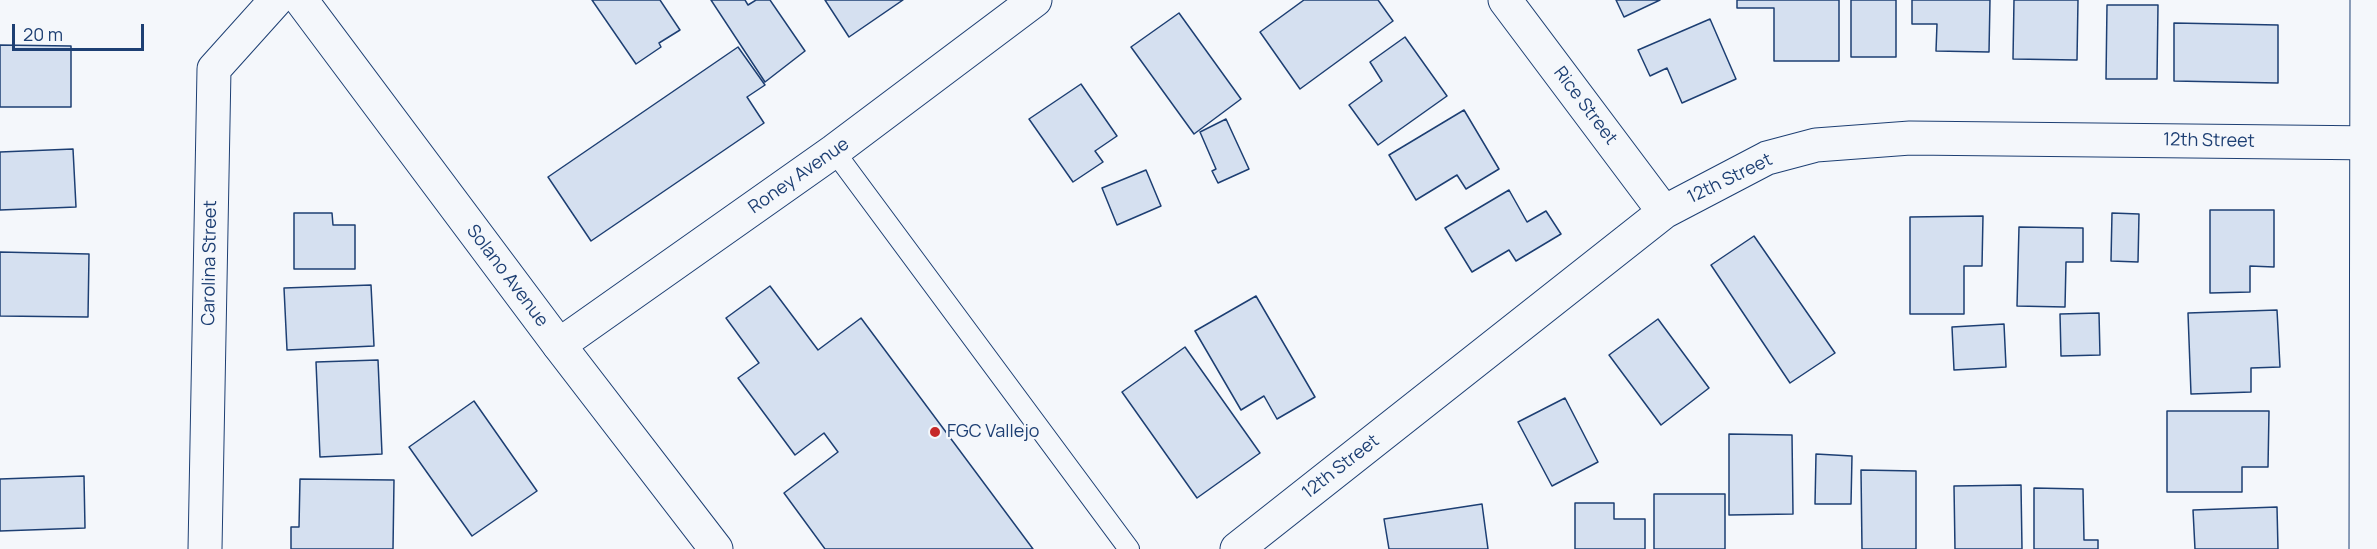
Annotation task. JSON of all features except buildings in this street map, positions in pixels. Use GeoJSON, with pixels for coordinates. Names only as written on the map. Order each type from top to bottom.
{"type":"FeatureCollection","features":[{"type":"Feature","properties":{"kind":"street","name":"Carolina Street"},"geometry":{"type":"LineString","coordinates":[[205,549],[214,69],[276,0]]}},
{"type":"Feature","properties":{"kind":"street","name":"Solano Avenue"},"geometry":{"type":"LineString","coordinates":[[301,0],[559,345],[716,549]]}},
{"type":"Feature","properties":{"kind":"street","name":"Roney Avenue"},"geometry":{"type":"LineString","coordinates":[[559,345],[834,151],[1035,0]]}},
{"type":"Feature","properties":{"kind":"street","name":"Rice Street"},"geometry":{"type":"LineString","coordinates":[[1505,0],[1664,212]]}},
{"type":"Feature","properties":{"kind":"street"},"geometry":{"type":"LineString","coordinates":[[2366,549],[2372,143],[2367,0]]}},
{"type":"Feature","properties":{"kind":"street","name":"12th Street"},"geometry":{"type":"LineString","coordinates":[[1237,549],[1664,212],[1767,158],[1816,145],[1910,138],[2372,143]]}},
{"type":"Feature","properties":{"kind":"lane"},"geometry":{"type":"LineString","coordinates":[[834,151],[1129,549]]}},
{"type":"Feature","properties":{"kind":"place","name":"FGC Vallejo"},"geometry":{"type":"Point","coordinates":[935,432]}}]}
